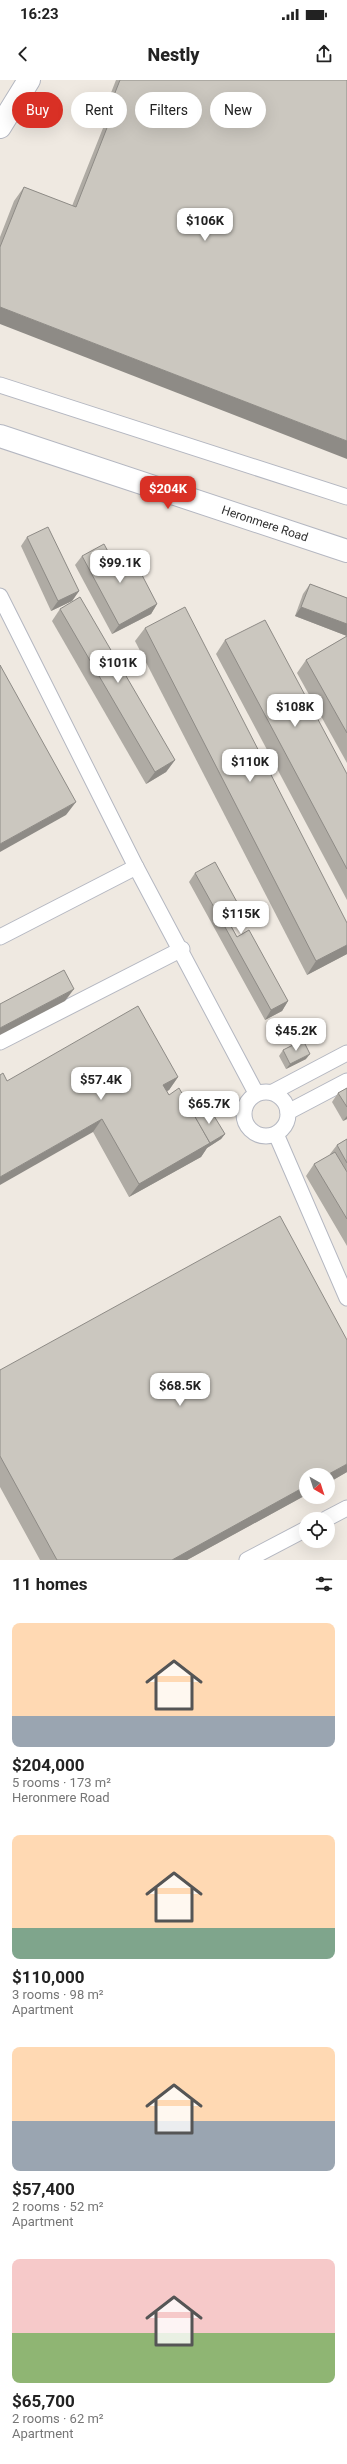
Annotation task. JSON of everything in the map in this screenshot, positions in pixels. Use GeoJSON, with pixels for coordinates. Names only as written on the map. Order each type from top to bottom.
{"type":"FeatureCollection","features":[{"type":"Feature","properties":{"kind":"street"},"geometry":{"type":"LineString","coordinates":[[0,127],[29,80]]}},
{"type":"Feature","properties":{"kind":"street","name":"Heronmere Road"},"geometry":{"type":"LineString","coordinates":[[0,436],[347,551]]}},
{"type":"Feature","properties":{"kind":"lane"},"geometry":{"type":"LineString","coordinates":[[0,385],[347,497]]}},
{"type":"Feature","properties":{"kind":"lane"},"geometry":{"type":"LineString","coordinates":[[0,596],[136,867],[182,949],[256,1093]]}},
{"type":"Feature","properties":{"kind":"lane"},"geometry":{"type":"LineString","coordinates":[[0,937],[136,867]]}},
{"type":"Feature","properties":{"kind":"lane"},"geometry":{"type":"LineString","coordinates":[[0,1042],[182,949]]}},
{"type":"Feature","properties":{"kind":"lane"},"geometry":{"type":"LineString","coordinates":[[273,1092],[347,1053]]}},
{"type":"Feature","properties":{"kind":"lane"},"geometry":{"type":"LineString","coordinates":[[288,1112],[347,1081]]}},
{"type":"Feature","properties":{"kind":"lane"},"geometry":{"type":"LineString","coordinates":[[265,1091],[273,1092],[281,1097],[288,1112],[283,1128],[276,1134],[258,1135],[251,1130],[246,1123],[243,1115],[245,1106],[249,1098],[256,1093],[265,1091]]}},
{"type":"Feature","properties":{"kind":"lane"},"geometry":{"type":"LineString","coordinates":[[276,1134],[347,1298]]}},
{"type":"Feature","properties":{"kind":"lane"},"geometry":{"type":"LineString","coordinates":[[335,1514],[347,1508]]}},
{"type":"Feature","properties":{"kind":"lane"},"geometry":{"type":"LineString","coordinates":[[247,1560],[299,1533]]}},
{"type":"Feature","properties":{"kind":"building"},"geometry":{"type":"Polygon","coordinates":[[[120,80],[347,80],[347,441],[0,307],[0,247],[24,187],[76,207],[107,128],[127,128],[127,92],[115,92],[120,80]]]}},
{"type":"Feature","properties":{"kind":"building"},"geometry":{"type":"Polygon","coordinates":[[[48,527],[79,591],[58,601],[27,537],[48,527]]]}},
{"type":"Feature","properties":{"kind":"building"},"geometry":{"type":"Polygon","coordinates":[[[104,544],[113,561],[130,552],[157,604],[119,625],[82,556],[104,544]]]}},
{"type":"Feature","properties":{"kind":"building"},"geometry":{"type":"Polygon","coordinates":[[[310,584],[347,598],[347,624],[301,607],[310,584]]]}},
{"type":"Feature","properties":{"kind":"building"},"geometry":{"type":"Polygon","coordinates":[[[80,597],[175,760],[155,772],[60,609],[80,597]]]}},
{"type":"Feature","properties":{"kind":"building"},"geometry":{"type":"Polygon","coordinates":[[[185,607],[347,923],[347,945],[316,961],[145,628],[185,607]]]}},
{"type":"Feature","properties":{"kind":"building"},"geometry":{"type":"Polygon","coordinates":[[[265,620],[347,774],[347,869],[225,640],[265,620]]]}},
{"type":"Feature","properties":{"kind":"building"},"geometry":{"type":"Polygon","coordinates":[[[347,636],[347,733],[306,660],[347,636]]]}},
{"type":"Feature","properties":{"kind":"building"},"geometry":{"type":"Polygon","coordinates":[[[0,665],[76,802],[0,844],[0,665]]]}},
{"type":"Feature","properties":{"kind":"building"},"geometry":{"type":"Polygon","coordinates":[[[215,862],[243,913],[228,921],[237,937],[249,930],[288,1001],[271,1010],[195,873],[215,862]]]}},
{"type":"Feature","properties":{"kind":"building"},"geometry":{"type":"Polygon","coordinates":[[[64,970],[74,989],[0,1028],[0,1004],[64,970]]]}},
{"type":"Feature","properties":{"kind":"building"},"geometry":{"type":"Polygon","coordinates":[[[138,1006],[178,1077],[163,1085],[169,1095],[179,1088],[210,1143],[139,1184],[102,1119],[0,1177],[0,1075],[3,1073],[7,1081],[138,1006]]]}},
{"type":"Feature","properties":{"kind":"building"},"geometry":{"type":"Polygon","coordinates":[[[303,1040],[310,1054],[290,1064],[283,1050],[303,1040]]]}},
{"type":"Feature","properties":{"kind":"building"},"geometry":{"type":"Polygon","coordinates":[[[347,1088],[347,1107],[338,1093],[347,1088]]]}},
{"type":"Feature","properties":{"kind":"building"},"geometry":{"type":"Polygon","coordinates":[[[208,1106],[225,1134],[210,1143],[194,1115],[208,1106]]]}},
{"type":"Feature","properties":{"kind":"building"},"geometry":{"type":"Polygon","coordinates":[[[347,1139],[347,1163],[337,1145],[347,1139]]]}},
{"type":"Feature","properties":{"kind":"building"},"geometry":{"type":"Polygon","coordinates":[[[335,1152],[347,1172],[347,1219],[314,1164],[335,1152]]]}},
{"type":"Feature","properties":{"kind":"building"},"geometry":{"type":"Polygon","coordinates":[[[280,1216],[347,1340],[347,1464],[335,1471],[335,1468],[299,1468],[299,1490],[172,1560],[57,1560],[0,1456],[0,1370],[280,1216]]]}}]}
